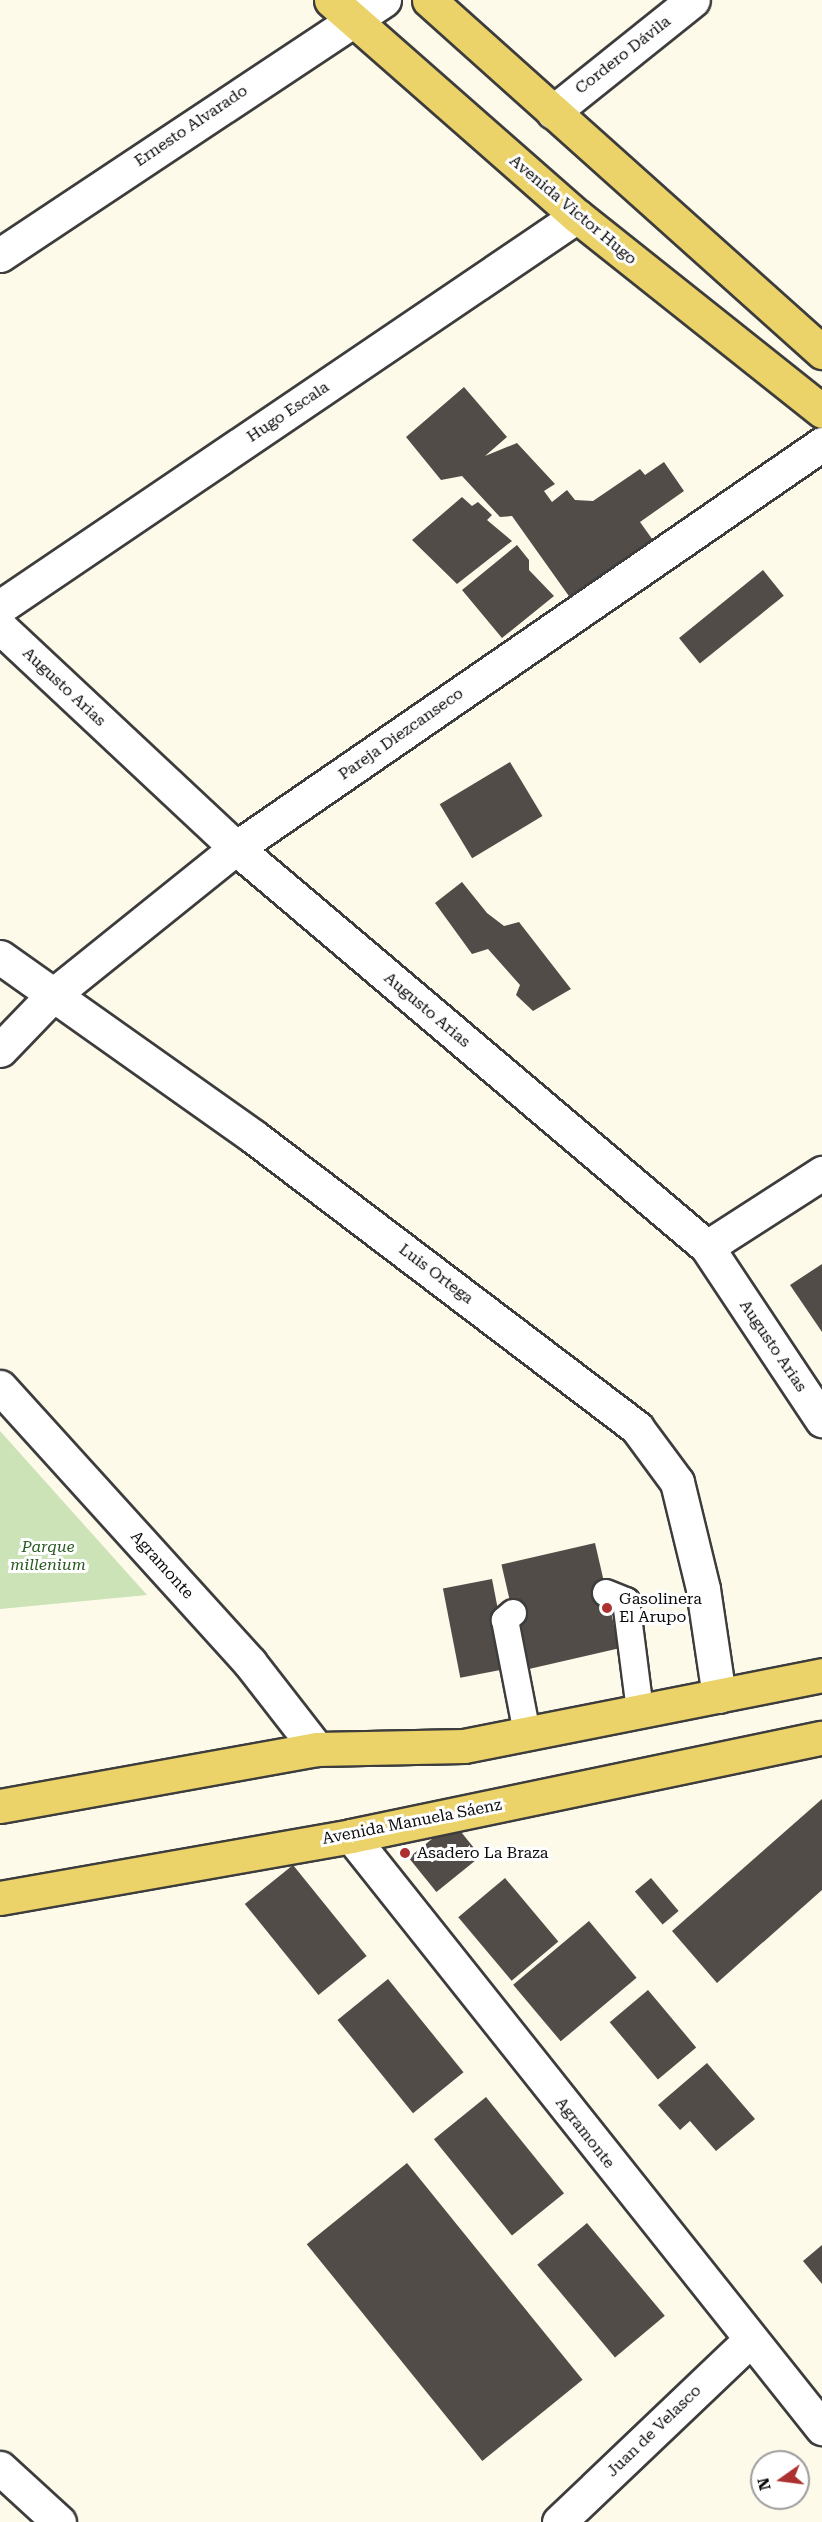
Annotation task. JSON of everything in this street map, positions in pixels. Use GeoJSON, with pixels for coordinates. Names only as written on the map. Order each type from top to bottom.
{"type":"FeatureCollection","features":[{"type":"Feature","properties":{"kind":"main road"},"geometry":{"type":"LineString","coordinates":[[429,0],[822,352]]}},
{"type":"Feature","properties":{"kind":"main road","name":"Avenida Victor Hugo"},"geometry":{"type":"LineString","coordinates":[[341,9],[577,216],[822,411]]}},
{"type":"Feature","properties":{"kind":"main road"},"geometry":{"type":"LineString","coordinates":[[0,1806],[317,1749],[464,1746],[822,1676]]}},
{"type":"Feature","properties":{"kind":"main road","name":"Avenida Manuela Sáenz"},"geometry":{"type":"LineString","coordinates":[[0,1898],[351,1836],[822,1738]]}},
{"type":"Feature","properties":{"kind":"street","name":"Ernesto Alvarado"},"geometry":{"type":"LineString","coordinates":[[0,255],[341,9],[384,0]]}},
{"type":"Feature","properties":{"kind":"street","name":"Cordero Dávila"},"geometry":{"type":"LineString","coordinates":[[553,112],[693,0]]}},
{"type":"Feature","properties":{"kind":"street","name":"Hugo Escala"},"geometry":{"type":"LineString","coordinates":[[0,608],[577,216]]}},
{"type":"Feature","properties":{"kind":"street","name":"Pareja Diezcanseco"},"geometry":{"type":"LineString","coordinates":[[0,1050],[53,995],[236,848],[822,444]]}},
{"type":"Feature","properties":{"kind":"street","name":"Augusto Arias"},"geometry":{"type":"LineString","coordinates":[[0,627],[236,848],[707,1247],[822,1420]]}},
{"type":"Feature","properties":{"kind":"street","name":"Luis Ortega"},"geometry":{"type":"LineString","coordinates":[[0,957],[254,1137],[637,1428],[677,1482],[703,1589],[719,1696]]}},
{"type":"Feature","properties":{"kind":"street"},"geometry":{"type":"LineString","coordinates":[[707,1247],[822,1173]]}},
{"type":"Feature","properties":{"kind":"street","name":"Agramonte"},"geometry":{"type":"LineString","coordinates":[[0,1387],[250,1663],[317,1749]]}},
{"type":"Feature","properties":{"kind":"street","name":"Agramonte"},"geometry":{"type":"LineString","coordinates":[[351,1836],[749,2341],[822,2428]]}},
{"type":"Feature","properties":{"kind":"street","name":"Juan de Velasco"},"geometry":{"type":"LineString","coordinates":[[559,2522],[749,2341]]}},
{"type":"Feature","properties":{"kind":"street"},"geometry":{"type":"LineString","coordinates":[[0,2468],[59,2522]]}},
{"type":"Feature","properties":{"kind":"lane"},"geometry":{"type":"LineString","coordinates":[[606,1593],[626,1601],[640,1711]]}},
{"type":"Feature","properties":{"kind":"lane"},"geometry":{"type":"LineString","coordinates":[[513,1613],[505,1620],[527,1733]]}},
{"type":"Feature","properties":{"kind":"green space","name":"Parque millenium"},"geometry":{"type":"Polygon","coordinates":[[[0,1431],[147,1595],[0,1609],[0,1431]]]}},
{"type":"Feature","properties":{"kind":"building"},"geometry":{"type":"Polygon","coordinates":[[[464,387],[507,437],[485,456],[517,443],[555,484],[544,491],[552,502],[567,490],[575,500],[593,501],[640,469],[645,475],[664,462],[684,491],[640,522],[660,550],[571,599],[512,516],[500,517],[462,476],[441,480],[406,437],[464,387]]]}},
{"type":"Feature","properties":{"kind":"building"},"geometry":{"type":"Polygon","coordinates":[[[462,497],[472,506],[478,502],[492,515],[487,520],[512,541],[457,584],[412,540],[462,497]]]}},
{"type":"Feature","properties":{"kind":"building"},"geometry":{"type":"Polygon","coordinates":[[[517,545],[529,560],[529,570],[554,596],[502,638],[462,590],[517,545]]]}},
{"type":"Feature","properties":{"kind":"building"},"geometry":{"type":"Polygon","coordinates":[[[763,570],[784,596],[700,664],[679,638],[763,570]]]}},
{"type":"Feature","properties":{"kind":"building"},"geometry":{"type":"Polygon","coordinates":[[[510,762],[542,816],[472,858],[440,804],[510,762]]]}},
{"type":"Feature","properties":{"kind":"building"},"geometry":{"type":"Polygon","coordinates":[[[462,882],[487,913],[504,926],[519,922],[571,989],[533,1011],[516,995],[520,985],[488,949],[472,954],[435,903],[462,882]]]}},
{"type":"Feature","properties":{"kind":"building"},"geometry":{"type":"Polygon","coordinates":[[[822,1264],[822,1332],[790,1285],[822,1264]]]}},
{"type":"Feature","properties":{"kind":"building"},"geometry":{"type":"Polygon","coordinates":[[[595,1543],[619,1648],[526,1670],[501,1565],[595,1543]]]}},
{"type":"Feature","properties":{"kind":"building"},"geometry":{"type":"Polygon","coordinates":[[[492,1579],[509,1668],[460,1678],[443,1589],[492,1579]]]}},
{"type":"Feature","properties":{"kind":"building"},"geometry":{"type":"Polygon","coordinates":[[[822,1799],[822,1890],[717,1983],[672,1931],[822,1799]]]}},
{"type":"Feature","properties":{"kind":"building"},"geometry":{"type":"Polygon","coordinates":[[[453,1822],[481,1856],[436,1892],[409,1858],[453,1822]]]}},
{"type":"Feature","properties":{"kind":"building"},"geometry":{"type":"Polygon","coordinates":[[[293,1865],[367,1956],[318,1995],[245,1904],[293,1865]]]}},
{"type":"Feature","properties":{"kind":"building"},"geometry":{"type":"Polygon","coordinates":[[[505,1878],[558,1942],[512,1981],[458,1917],[505,1878]]]}},
{"type":"Feature","properties":{"kind":"building"},"geometry":{"type":"Polygon","coordinates":[[[651,1878],[679,1911],[663,1924],[635,1891],[651,1878]]]}},
{"type":"Feature","properties":{"kind":"building"},"geometry":{"type":"Polygon","coordinates":[[[589,1921],[637,1978],[561,2041],[513,1985],[589,1921]]]}},
{"type":"Feature","properties":{"kind":"building"},"geometry":{"type":"Polygon","coordinates":[[[388,1979],[464,2072],[413,2113],[337,2020],[388,1979]]]}},
{"type":"Feature","properties":{"kind":"building"},"geometry":{"type":"Polygon","coordinates":[[[648,1990],[696,2047],[658,2080],[610,2022],[648,1990]]]}},
{"type":"Feature","properties":{"kind":"building"},"geometry":{"type":"Polygon","coordinates":[[[707,2063],[755,2119],[716,2151],[690,2121],[680,2130],[658,2105],[707,2063]]]}},
{"type":"Feature","properties":{"kind":"building"},"geometry":{"type":"Polygon","coordinates":[[[486,2097],[564,2193],[512,2236],[434,2139],[486,2097]]]}},
{"type":"Feature","properties":{"kind":"building"},"geometry":{"type":"Polygon","coordinates":[[[407,2163],[583,2380],[482,2461],[307,2244],[407,2163]]]}},
{"type":"Feature","properties":{"kind":"building"},"geometry":{"type":"Polygon","coordinates":[[[587,2223],[665,2316],[615,2357],[537,2265],[587,2223]]]}},
{"type":"Feature","properties":{"kind":"building"},"geometry":{"type":"Polygon","coordinates":[[[822,2245],[822,2284],[803,2261],[822,2245]]]}},
{"type":"Feature","properties":{"kind":"place","name":"Gasolinera El Arupo"},"geometry":{"type":"Point","coordinates":[607,1608]}},
{"type":"Feature","properties":{"kind":"place","name":"Asadero La Braza"},"geometry":{"type":"Point","coordinates":[405,1853]}}]}
